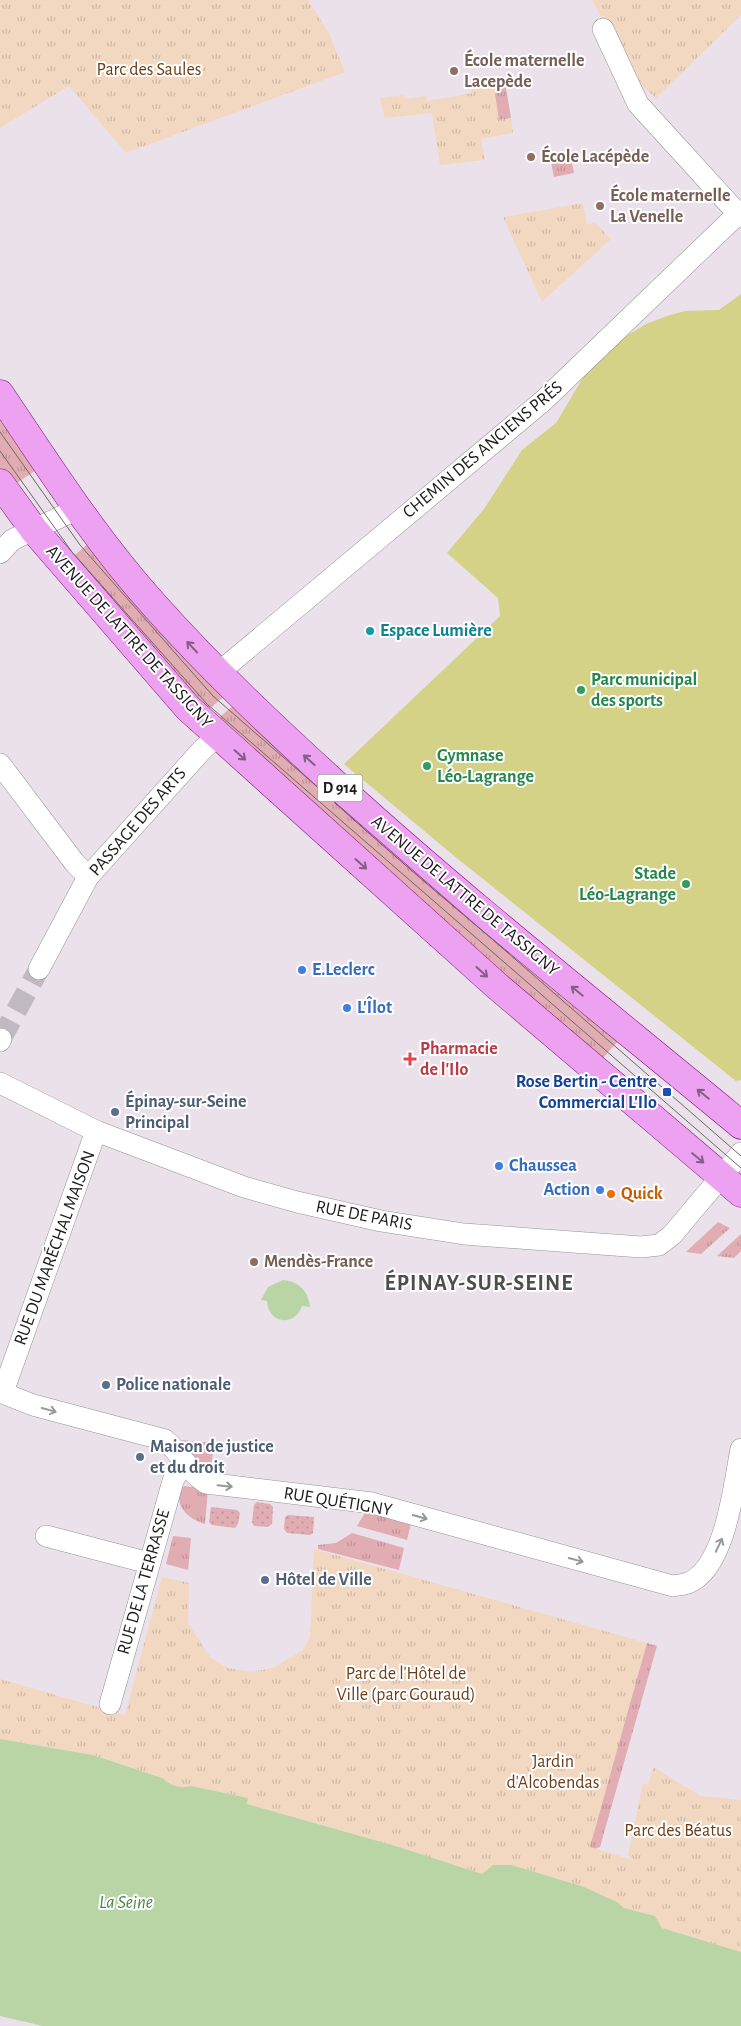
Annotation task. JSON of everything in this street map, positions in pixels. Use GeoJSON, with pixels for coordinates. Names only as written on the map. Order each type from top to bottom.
{"type":"FeatureCollection","features":[{"type":"Feature","properties":{"kind":"main road","name":"AVENUE DE LATTRE DE TASSIGNY"},"geometry":{"type":"LineString","coordinates":[[0,394],[77,509],[153,604],[217,674],[398,840],[514,940],[741,1125]]}},
{"type":"Feature","properties":{"kind":"main road","name":"AVENUE DE LATTRE DE TASSIGNY"},"geometry":{"type":"LineString","coordinates":[[0,483],[34,530],[188,708],[497,986],[720,1177]]}},
{"type":"Feature","properties":{"kind":"main road","name":"D 914"},"geometry":{"type":"LineString","coordinates":[[720,1177],[741,1193]]}},
{"type":"Feature","properties":{"kind":"street"},"geometry":{"type":"LineString","coordinates":[[603,29],[638,104],[740,214]]}},
{"type":"Feature","properties":{"kind":"street","name":"CHEMIN DES ANCIENS PRÉS"},"geometry":{"type":"LineString","coordinates":[[217,674],[543,402],[740,214]]}},
{"type":"Feature","properties":{"kind":"street"},"geometry":{"type":"LineString","coordinates":[[0,553],[12,540],[77,509]]}},
{"type":"Feature","properties":{"kind":"street","name":"PASSAGE DES ARTS"},"geometry":{"type":"LineString","coordinates":[[39,969],[88,877],[201,751],[218,735]]}},
{"type":"Feature","properties":{"kind":"street"},"geometry":{"type":"LineString","coordinates":[[0,764],[74,862],[88,877]]}},
{"type":"Feature","properties":{"kind":"street","name":"RUE DE PARIS"},"geometry":{"type":"LineString","coordinates":[[0,1083],[96,1131],[244,1187],[297,1202],[381,1221],[455,1233],[641,1247],[659,1245],[672,1235],[741,1153]]}},
{"type":"Feature","properties":{"kind":"street","name":"RUE DU MARÉCHAL MAISON"},"geometry":{"type":"LineString","coordinates":[[2,1392],[96,1131]]}},
{"type":"Feature","properties":{"kind":"street","name":"RUE QUÉTIGNY"},"geometry":{"type":"LineString","coordinates":[[2,1392],[33,1405],[165,1440],[175,1448],[192,1473],[206,1484],[372,1503],[665,1585],[689,1583],[707,1568],[722,1540],[741,1449]]}},
{"type":"Feature","properties":{"kind":"street","name":"RUE DE LA TERRASSE"},"geometry":{"type":"LineString","coordinates":[[110,1704],[173,1481],[178,1471],[186,1463]]}},
{"type":"Feature","properties":{"kind":"street"},"geometry":{"type":"LineString","coordinates":[[46,1536],[149,1563]]}},
{"type":"Feature","properties":{"kind":"green space","name":"Parc des Saules"},"geometry":{"type":"Polygon","coordinates":[[[0,0],[308,0],[329,33],[345,72],[126,153],[69,86],[0,128],[0,0]]]}},
{"type":"Feature","properties":{"kind":"green space"},"geometry":{"type":"Polygon","coordinates":[[[592,0],[741,0],[741,15],[656,98],[636,81],[592,0]]]}},
{"type":"Feature","properties":{"kind":"green space"},"geometry":{"type":"Polygon","coordinates":[[[504,76],[511,118],[499,120],[494,94],[500,84],[499,77],[504,76]]]}},
{"type":"Feature","properties":{"kind":"green space"},"geometry":{"type":"Polygon","coordinates":[[[499,77],[500,84],[495,94],[499,120],[511,118],[513,133],[481,139],[485,160],[440,165],[432,113],[385,118],[380,98],[404,95],[405,99],[426,96],[427,101],[472,93],[471,82],[499,77]]]}},
{"type":"Feature","properties":{"kind":"green space"},"geometry":{"type":"Polygon","coordinates":[[[571,158],[574,173],[554,177],[551,162],[571,158]]]}},
{"type":"Feature","properties":{"kind":"green space"},"geometry":{"type":"Polygon","coordinates":[[[583,203],[587,224],[595,223],[611,239],[542,302],[503,217],[583,203]]]}},
{"type":"Feature","properties":{"kind":"green space"},"geometry":{"type":"Polygon","coordinates":[[[0,410],[39,468],[11,487],[0,471],[0,410]]]}},
{"type":"Feature","properties":{"kind":"green space"},"geometry":{"type":"Polygon","coordinates":[[[90,542],[226,695],[204,713],[69,560],[90,542]]]}},
{"type":"Feature","properties":{"kind":"green space"},"geometry":{"type":"Polygon","coordinates":[[[235,704],[622,1037],[600,1061],[214,722],[235,704]]]}},
{"type":"Feature","properties":{"kind":"green space"},"geometry":{"type":"Polygon","coordinates":[[[718,1222],[730,1228],[701,1254],[686,1252],[718,1222]]]}},
{"type":"Feature","properties":{"kind":"green space"},"geometry":{"type":"Polygon","coordinates":[[[741,1234],[741,1251],[734,1258],[717,1256],[741,1234]]]}},
{"type":"Feature","properties":{"kind":"green space"},"geometry":{"type":"Polygon","coordinates":[[[181,1440],[214,1443],[210,1475],[206,1473],[181,1440]]]}},
{"type":"Feature","properties":{"kind":"green space"},"geometry":{"type":"Polygon","coordinates":[[[185,1486],[208,1489],[205,1524],[193,1519],[181,1506],[179,1501],[180,1488],[185,1486]]]}},
{"type":"Feature","properties":{"kind":"green space"},"geometry":{"type":"Polygon","coordinates":[[[257,1502],[270,1504],[273,1507],[272,1524],[268,1527],[254,1526],[252,1522],[254,1505],[257,1502]]]}},
{"type":"Feature","properties":{"kind":"green space"},"geometry":{"type":"Polygon","coordinates":[[[211,1507],[237,1510],[240,1513],[238,1524],[235,1528],[212,1525],[209,1522],[211,1507]]]}},
{"type":"Feature","properties":{"kind":"green space"},"geometry":{"type":"Polygon","coordinates":[[[366,1511],[411,1524],[407,1540],[357,1526],[366,1511]]]}},
{"type":"Feature","properties":{"kind":"green space"},"geometry":{"type":"Polygon","coordinates":[[[288,1515],[314,1517],[313,1533],[310,1535],[287,1533],[284,1529],[285,1517],[288,1515]]]}},
{"type":"Feature","properties":{"kind":"green space"},"geometry":{"type":"Polygon","coordinates":[[[352,1533],[404,1548],[399,1570],[318,1549],[318,1545],[336,1543],[352,1533]]]}},
{"type":"Feature","properties":{"kind":"green space"},"geometry":{"type":"Polygon","coordinates":[[[173,1536],[191,1538],[188,1570],[166,1564],[173,1536]]]}},
{"type":"Feature","properties":{"kind":"green space"},"geometry":{"type":"Polygon","coordinates":[[[314,1549],[647,1643],[590,1847],[633,1860],[628,1855],[643,1783],[648,1785],[653,1767],[701,1796],[741,1800],[741,1952],[662,1928],[655,1916],[624,1908],[617,1902],[584,1887],[512,1865],[493,1865],[482,1874],[399,1847],[246,1804],[248,1798],[191,1786],[176,1786],[162,1778],[93,1755],[0,1739],[0,1679],[125,1715],[162,1577],[189,1583],[188,1623],[211,1658],[228,1668],[251,1672],[273,1668],[302,1651],[310,1637],[314,1549]]]}},
{"type":"Feature","properties":{"kind":"green space","name":"Jardin d'Alcobendas"},"geometry":{"type":"Polygon","coordinates":[[[647,1643],[657,1646],[600,1847],[584,1853],[482,1815],[647,1643]]]}},
{"type":"Feature","properties":{"kind":"shaded area","name":"Parc municipal des sports"},"geometry":{"type":"Polygon","coordinates":[[[741,294],[741,1080],[736,1081],[453,855],[344,764],[500,616],[498,598],[447,553],[484,509],[522,450],[556,423],[588,369],[620,340],[646,324],[685,311],[719,310],[741,294]]]}},
{"type":"Feature","properties":{"kind":"water"},"geometry":{"type":"Polygon","coordinates":[[[283,1280],[294,1283],[302,1288],[307,1296],[310,1307],[302,1306],[299,1313],[288,1320],[277,1318],[269,1309],[267,1301],[261,1300],[268,1287],[283,1280]]]}},
{"type":"Feature","properties":{"kind":"water","name":"La Seine"},"geometry":{"type":"Polygon","coordinates":[[[0,1739],[93,1755],[162,1778],[176,1786],[191,1786],[248,1798],[247,1804],[399,1847],[482,1874],[493,1865],[512,1865],[584,1887],[617,1902],[624,1908],[655,1916],[662,1928],[741,1952],[741,2026],[43,2026],[0,2016],[0,1739]]]}},
{"type":"Feature","properties":{"kind":"tunnel"},"geometry":{"type":"LineString","coordinates":[[1,1039],[39,969]]}},
{"type":"Feature","properties":{"kind":"tram line"},"geometry":{"type":"LineString","coordinates":[[0,432],[80,545],[213,696],[741,1156]]}},
{"type":"Feature","properties":{"kind":"tram line"},"geometry":{"type":"LineString","coordinates":[[0,451],[72,552],[207,704],[741,1168]]}},
{"type":"Feature","properties":{"kind":"place","name":"École maternelle Lacepède"},"geometry":{"type":"Point","coordinates":[454,71]}},
{"type":"Feature","properties":{"kind":"place","name":"École Lacépède"},"geometry":{"type":"Point","coordinates":[531,157]}},
{"type":"Feature","properties":{"kind":"place","name":"École maternelle La Venelle"},"geometry":{"type":"Point","coordinates":[600,206]}},
{"type":"Feature","properties":{"kind":"place","name":"Espace Lumière"},"geometry":{"type":"Point","coordinates":[370,631]}},
{"type":"Feature","properties":{"kind":"place","name":"Parc municipal des sports"},"geometry":{"type":"Point","coordinates":[581,690]}},
{"type":"Feature","properties":{"kind":"place","name":"Gymnase Léo-Lagrange"},"geometry":{"type":"Point","coordinates":[427,766]}},
{"type":"Feature","properties":{"kind":"place","name":"Stade Léo-Lagrange"},"geometry":{"type":"Point","coordinates":[686,884]}},
{"type":"Feature","properties":{"kind":"place","name":"E.Leclerc"},"geometry":{"type":"Point","coordinates":[302,970]}},
{"type":"Feature","properties":{"kind":"place","name":"L'Îlot"},"geometry":{"type":"Point","coordinates":[347,1008]}},
{"type":"Feature","properties":{"kind":"place","name":"Pharmacie de l'Ilo"},"geometry":{"type":"Point","coordinates":[410,1059]}},
{"type":"Feature","properties":{"kind":"place","name":"Rose Bertin - Centre Commercial L'Ilo"},"geometry":{"type":"Point","coordinates":[667,1092]}},
{"type":"Feature","properties":{"kind":"place","name":"Épinay-sur-Seine Principal"},"geometry":{"type":"Point","coordinates":[115,1112]}},
{"type":"Feature","properties":{"kind":"place","name":"Chaussea"},"geometry":{"type":"Point","coordinates":[499,1166]}},
{"type":"Feature","properties":{"kind":"place","name":"Action"},"geometry":{"type":"Point","coordinates":[600,1190]}},
{"type":"Feature","properties":{"kind":"place","name":"Quick"},"geometry":{"type":"Point","coordinates":[611,1194]}},
{"type":"Feature","properties":{"kind":"place","name":"Mendès-France"},"geometry":{"type":"Point","coordinates":[254,1262]}},
{"type":"Feature","properties":{"kind":"place","name":"Police nationale"},"geometry":{"type":"Point","coordinates":[106,1385]}},
{"type":"Feature","properties":{"kind":"place","name":"Maison de justice et du droit"},"geometry":{"type":"Point","coordinates":[140,1457]}},
{"type":"Feature","properties":{"kind":"place","name":"Hôtel de Ville"},"geometry":{"type":"Point","coordinates":[265,1580]}},
{"type":"Feature","properties":{"kind":"district","name":"ÉPINAY-SUR-SEINE"},"geometry":{"type":"Point","coordinates":[479,1283]}},
{"type":"Feature","properties":{"kind":"park label","name":"Parc de l'Hôtel de Ville (parc Gouraud)"},"geometry":{"type":"Point","coordinates":[406,1684]}},
{"type":"Feature","properties":{"kind":"park label","name":"Parc des Béatus"},"geometry":{"type":"Point","coordinates":[678,1831]}}]}
